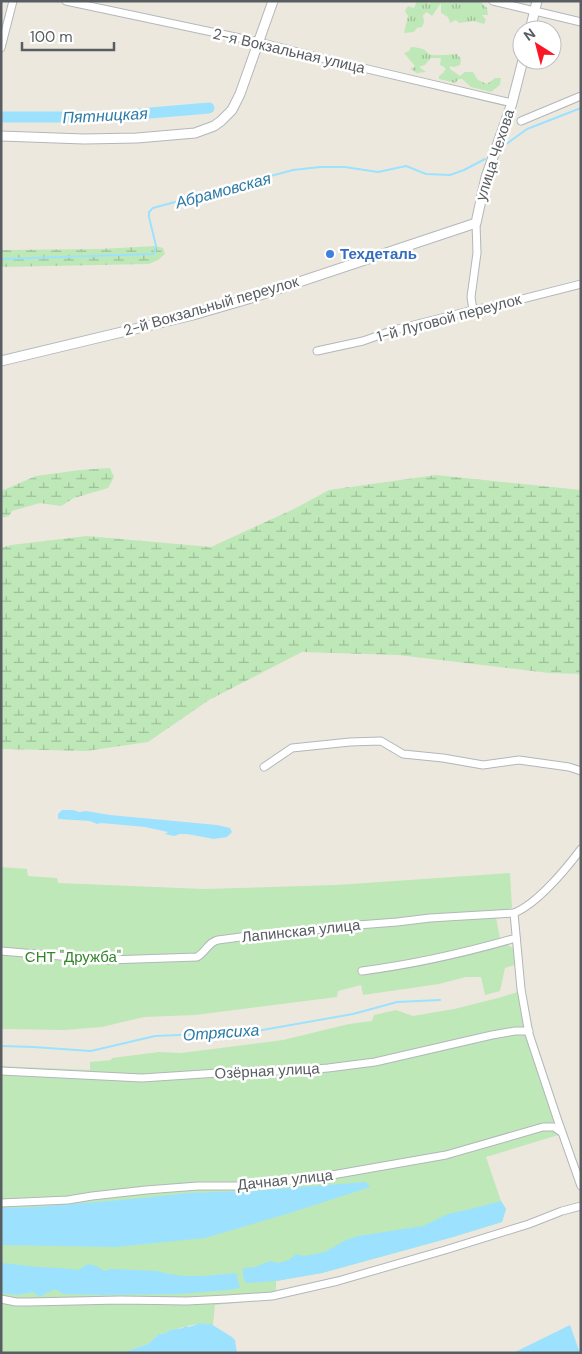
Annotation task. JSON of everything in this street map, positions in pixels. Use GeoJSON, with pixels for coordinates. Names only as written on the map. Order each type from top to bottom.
{"type":"FeatureCollection","features":[{"type":"Feature","properties":{"kind":"street"},"geometry":{"type":"LineString","coordinates":[[1,48],[13,1]]}},
{"type":"Feature","properties":{"kind":"street","name":"2-я Вокзальная улица"},"geometry":{"type":"LineString","coordinates":[[66,1],[259,42],[334,62],[512,103]]}},
{"type":"Feature","properties":{"kind":"street"},"geometry":{"type":"LineString","coordinates":[[1,136],[84,139],[137,138],[172,136],[195,133],[207,129],[227,116],[237,102],[273,1]]}},
{"type":"Feature","properties":{"kind":"street"},"geometry":{"type":"LineString","coordinates":[[493,1],[581,22]]}},
{"type":"Feature","properties":{"kind":"street"},"geometry":{"type":"LineString","coordinates":[[533,20],[537,1]]}},
{"type":"Feature","properties":{"kind":"street","name":"улица Чехова"},"geometry":{"type":"LineString","coordinates":[[473,310],[471,297],[478,253],[477,214],[486,178],[512,103],[520,70]]}},
{"type":"Feature","properties":{"kind":"street"},"geometry":{"type":"LineString","coordinates":[[521,122],[581,96]]}},
{"type":"Feature","properties":{"kind":"street","name":"2-й Вокзальный переулок"},"geometry":{"type":"LineString","coordinates":[[1,360],[193,315],[248,299],[476,223]]}},
{"type":"Feature","properties":{"kind":"street","name":"1-й Луговой переулок"},"geometry":{"type":"LineString","coordinates":[[317,351],[363,341],[394,330],[581,284]]}},
{"type":"Feature","properties":{"kind":"street"},"geometry":{"type":"LineString","coordinates":[[264,767],[292,748],[381,741],[403,754],[483,765],[519,760],[569,767],[581,771]]}},
{"type":"Feature","properties":{"kind":"street"},"geometry":{"type":"LineString","coordinates":[[581,849],[565,869],[539,895],[525,907],[514,913],[521,988],[529,1031],[581,1186]]}},
{"type":"Feature","properties":{"kind":"street","name":"Лапинская улица"},"geometry":{"type":"LineString","coordinates":[[1,952],[108,960],[198,957],[208,945],[218,940],[430,918],[514,913]]}},
{"type":"Feature","properties":{"kind":"street"},"geometry":{"type":"LineString","coordinates":[[362,971],[430,961],[516,938]]}},
{"type":"Feature","properties":{"kind":"street","name":"Озёрная улица"},"geometry":{"type":"LineString","coordinates":[[1,1071],[142,1078],[249,1071],[289,1071],[375,1062],[499,1034],[529,1031]]}},
{"type":"Feature","properties":{"kind":"street","name":"Дачная улица"},"geometry":{"type":"LineString","coordinates":[[1,1203],[68,1200],[146,1190],[198,1186],[246,1186],[315,1178],[446,1154],[543,1127],[554,1127],[562,1132]]}},
{"type":"Feature","properties":{"kind":"street"},"geometry":{"type":"LineString","coordinates":[[1,1299],[16,1302],[187,1301],[272,1296],[367,1273],[504,1232],[581,1206]]}},
{"type":"Feature","properties":{"kind":"green space"},"geometry":{"type":"Polygon","coordinates":[[[417,1],[426,1],[430,4],[430,1],[480,1],[487,8],[488,15],[482,15],[486,20],[484,24],[474,21],[459,23],[456,20],[450,23],[448,17],[441,13],[441,3],[432,16],[427,12],[423,15],[424,22],[422,27],[417,28],[414,32],[404,33],[408,16],[405,11],[408,6],[414,8],[417,1]]]}},
{"type":"Feature","properties":{"kind":"green space"},"geometry":{"type":"Polygon","coordinates":[[[411,47],[423,49],[432,55],[457,54],[461,59],[460,65],[450,66],[450,69],[460,76],[465,72],[473,72],[478,80],[487,84],[495,78],[501,78],[500,85],[491,92],[471,87],[462,79],[455,83],[439,79],[439,76],[446,68],[440,65],[441,58],[431,58],[425,65],[419,67],[426,72],[417,73],[411,69],[415,66],[404,53],[409,51],[411,47]]]}},
{"type":"Feature","properties":{"kind":"green space"},"geometry":{"type":"Polygon","coordinates":[[[156,246],[163,248],[165,254],[149,264],[1,267],[1,250],[100,249],[156,246]]]}},
{"type":"Feature","properties":{"kind":"green space"},"geometry":{"type":"Polygon","coordinates":[[[110,468],[114,477],[108,488],[74,498],[61,506],[40,503],[12,511],[9,516],[1,518],[1,491],[36,476],[110,468]]]}},
{"type":"Feature","properties":{"kind":"green space"},"geometry":{"type":"Polygon","coordinates":[[[436,475],[581,490],[581,674],[549,673],[398,655],[302,652],[209,700],[148,742],[86,751],[1,749],[1,548],[11,545],[87,536],[211,547],[296,508],[329,490],[436,475]]]}},
{"type":"Feature","properties":{"kind":"green space","name":"СНТ \"Дружба\""},"geometry":{"type":"Polygon","coordinates":[[[1,867],[27,869],[28,876],[57,878],[58,883],[204,889],[336,885],[510,873],[512,908],[495,912],[501,944],[505,943],[513,948],[515,965],[505,968],[500,991],[485,995],[481,977],[466,977],[439,984],[363,995],[361,985],[338,991],[337,997],[195,1015],[144,1017],[102,1027],[65,1030],[1,1029],[1,867]]]}},
{"type":"Feature","properties":{"kind":"green space"},"geometry":{"type":"Polygon","coordinates":[[[524,990],[530,1029],[565,1133],[486,1157],[501,1201],[506,1209],[502,1222],[322,1273],[276,1281],[276,1299],[215,1305],[213,1325],[202,1323],[170,1330],[159,1334],[148,1344],[121,1353],[1,1353],[1,1066],[90,1070],[90,1062],[159,1052],[181,1053],[283,1040],[349,1024],[372,1021],[374,1015],[396,1010],[413,1016],[454,1009],[524,990]]]}},
{"type":"Feature","properties":{"kind":"water"},"geometry":{"type":"Polygon","coordinates":[[[62,810],[217,825],[230,828],[232,832],[227,837],[214,839],[187,834],[174,836],[165,834],[168,832],[145,827],[58,819],[58,814],[62,810]]]}},
{"type":"Feature","properties":{"kind":"water"},"geometry":{"type":"Polygon","coordinates":[[[366,1182],[370,1187],[205,1238],[115,1247],[1,1245],[1,1208],[38,1207],[188,1193],[251,1191],[366,1182]]]}},
{"type":"Feature","properties":{"kind":"water"},"geometry":{"type":"Polygon","coordinates":[[[501,1201],[506,1209],[502,1222],[453,1237],[322,1273],[276,1281],[246,1283],[243,1277],[243,1268],[255,1267],[270,1261],[278,1263],[289,1260],[296,1254],[304,1256],[325,1252],[344,1241],[358,1236],[423,1226],[448,1214],[501,1201]]]}},
{"type":"Feature","properties":{"kind":"water"},"geometry":{"type":"Polygon","coordinates":[[[1,1263],[78,1270],[88,1264],[105,1271],[110,1269],[157,1271],[184,1276],[236,1273],[240,1288],[179,1294],[101,1295],[63,1294],[55,1289],[39,1297],[34,1292],[17,1295],[1,1293],[1,1263]]]}},
{"type":"Feature","properties":{"kind":"water"},"geometry":{"type":"Polygon","coordinates":[[[200,1323],[211,1324],[232,1337],[235,1340],[237,1353],[121,1353],[148,1344],[159,1334],[200,1323]]]}},
{"type":"Feature","properties":{"kind":"water"},"geometry":{"type":"Polygon","coordinates":[[[570,1325],[580,1353],[513,1353],[570,1325]]]}},
{"type":"Feature","properties":{"kind":"waterway","name":"Пятницкая"},"geometry":{"type":"LineString","coordinates":[[1,117],[103,117],[209,108]]}},
{"type":"Feature","properties":{"kind":"waterway","name":"Абрамовская"},"geometry":{"type":"LineString","coordinates":[[498,153],[505,145],[527,129],[581,108]]}},
{"type":"Feature","properties":{"kind":"waterway","name":"Абрамовская"},"geometry":{"type":"LineString","coordinates":[[1,259],[153,254],[156,246],[149,217],[149,212],[153,208],[293,170],[345,167],[378,172],[406,166],[426,174],[450,175],[485,159]]}},
{"type":"Feature","properties":{"kind":"waterway","name":"Отрясиха"},"geometry":{"type":"LineString","coordinates":[[1,1046],[91,1051],[155,1036],[251,1032],[353,1014],[397,1002],[440,1000]]}},
{"type":"Feature","properties":{"kind":"place","name":"Техдеталь"},"geometry":{"type":"Point","coordinates":[330,254]}}]}
